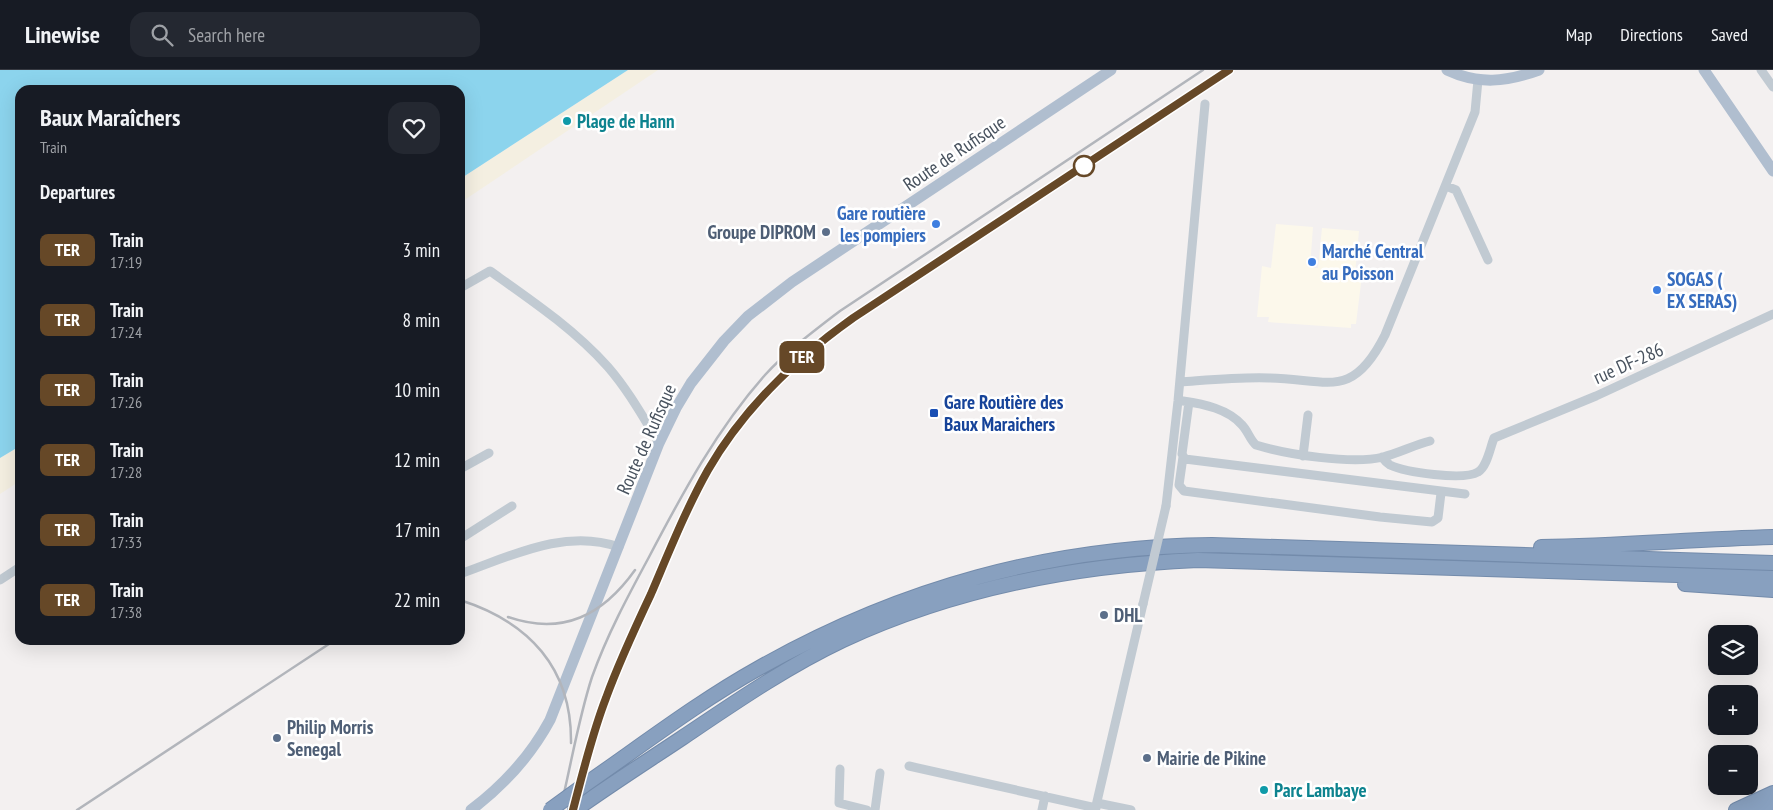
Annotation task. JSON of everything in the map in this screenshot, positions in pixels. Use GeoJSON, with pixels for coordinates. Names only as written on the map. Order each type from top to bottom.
{"type":"FeatureCollection","features":[{"type":"Feature","properties":{"kind":"highway"},"geometry":{"type":"LineString","coordinates":[[1502,554],[1528,547],[1590,547],[1678,540],[1773,537]]}},
{"type":"Feature","properties":{"kind":"highway"},"geometry":{"type":"LineString","coordinates":[[550,810],[757,669],[798,647],[864,615],[1006,568],[1061,557],[1165,546],[1246,545],[1773,563]]}},
{"type":"Feature","properties":{"kind":"highway"},"geometry":{"type":"LineString","coordinates":[[576,809],[760,686],[843,641],[948,600],[1060,572],[1106,566],[1198,560],[1773,578]]}},
{"type":"Feature","properties":{"kind":"highway"},"geometry":{"type":"LineString","coordinates":[[1636,574],[1658,582],[1773,590]]}},
{"type":"Feature","properties":{"kind":"highway"},"geometry":{"type":"LineString","coordinates":[[1736,810],[1773,793]]}},
{"type":"Feature","properties":{"kind":"highway"},"geometry":{"type":"LineString","coordinates":[[1761,810],[1773,805]]}},
{"type":"Feature","properties":{"kind":"main road","name":"Route de Rufisque"},"geometry":{"type":"LineString","coordinates":[[471,810],[512,775],[540,738],[550,720],[659,443],[676,408],[703,366],[724,341],[763,304],[792,282],[1111,70]]}},
{"type":"Feature","properties":{"kind":"main road"},"geometry":{"type":"LineString","coordinates":[[1447,70],[1462,77],[1497,82],[1539,70]]}},
{"type":"Feature","properties":{"kind":"main road"},"geometry":{"type":"LineString","coordinates":[[1704,70],[1773,170]]}},
{"type":"Feature","properties":{"kind":"street"},"geometry":{"type":"LineString","coordinates":[[1761,70],[1773,87]]}},
{"type":"Feature","properties":{"kind":"street"},"geometry":{"type":"LineString","coordinates":[[1180,382],[1270,378],[1326,384],[1353,376],[1371,360],[1385,334],[1475,112],[1478,80]]}},
{"type":"Feature","properties":{"kind":"street"},"geometry":{"type":"LineString","coordinates":[[1096,807],[1166,506],[1180,382],[1204,104]]}},
{"type":"Feature","properties":{"kind":"street"},"geometry":{"type":"LineString","coordinates":[[1446,186],[1456,190],[1488,260]]}},
{"type":"Feature","properties":{"kind":"street"},"geometry":{"type":"LineString","coordinates":[[465,285],[490,271],[578,337],[608,368],[630,397],[659,443]]}},
{"type":"Feature","properties":{"kind":"street","name":"rue DF-286"},"geometry":{"type":"LineString","coordinates":[[1382,457],[1388,464],[1425,473],[1460,476],[1474,474],[1483,468],[1494,438],[1596,396],[1773,314]]}},
{"type":"Feature","properties":{"kind":"street"},"geometry":{"type":"LineString","coordinates":[[1178,400],[1202,404],[1230,415],[1243,426],[1256,445],[1303,456],[1382,457],[1430,441]]}},
{"type":"Feature","properties":{"kind":"street"},"geometry":{"type":"LineString","coordinates":[[1189,402],[1180,485],[1184,490],[1380,517],[1432,522],[1438,518],[1441,493]]}},
{"type":"Feature","properties":{"kind":"street"},"geometry":{"type":"LineString","coordinates":[[1303,456],[1308,415]]}},
{"type":"Feature","properties":{"kind":"street"},"geometry":{"type":"LineString","coordinates":[[465,466],[489,452]]}},
{"type":"Feature","properties":{"kind":"street"},"geometry":{"type":"LineString","coordinates":[[1183,457],[1188,460],[1441,493],[1464,494]]}},
{"type":"Feature","properties":{"kind":"street"},"geometry":{"type":"LineString","coordinates":[[465,536],[512,506]]}},
{"type":"Feature","properties":{"kind":"street"},"geometry":{"type":"LineString","coordinates":[[465,572],[556,542],[582,540],[619,547]]}},
{"type":"Feature","properties":{"kind":"street"},"geometry":{"type":"LineString","coordinates":[[0,580],[15,570]]}},
{"type":"Feature","properties":{"kind":"street"},"geometry":{"type":"LineString","coordinates":[[909,766],[1096,807],[1130,810]]}},
{"type":"Feature","properties":{"kind":"street"},"geometry":{"type":"LineString","coordinates":[[840,769],[839,803],[867,810]]}},
{"type":"Feature","properties":{"kind":"street"},"geometry":{"type":"LineString","coordinates":[[875,810],[880,773]]}},
{"type":"Feature","properties":{"kind":"street"},"geometry":{"type":"LineString","coordinates":[[1042,810],[1044,796]]}},
{"type":"Feature","properties":{"kind":"shaded area"},"geometry":{"type":"Polygon","coordinates":[[[1276,224],[1313,227],[1310,268],[1318,268],[1322,228],[1359,231],[1355,274],[1362,275],[1356,324],[1351,324],[1351,328],[1268,322],[1269,317],[1257,317],[1262,266],[1271,268],[1276,224]]]}},
{"type":"Feature","properties":{"kind":"sand","name":"Plage de Hann"},"geometry":{"type":"Polygon","coordinates":[[[628,70],[658,70],[465,200],[465,176],[628,70]]]}},
{"type":"Feature","properties":{"kind":"sand"},"geometry":{"type":"Polygon","coordinates":[[[15,449],[15,484],[0,494],[0,458],[15,449]]]}},
{"type":"Feature","properties":{"kind":"water"},"geometry":{"type":"Polygon","coordinates":[[[0,70],[628,70],[465,176],[465,85],[15,85],[15,449],[0,458],[0,70]]]}},
{"type":"Feature","properties":{"kind":"railway"},"geometry":{"type":"LineString","coordinates":[[560,810],[587,693],[611,631],[661,533],[701,463],[731,417],[765,375],[792,349],[840,311],[1203,70]]}},
{"type":"Feature","properties":{"kind":"railway"},"geometry":{"type":"LineString","coordinates":[[573,810],[589,749],[614,677],[708,470],[745,417],[777,380],[819,343],[853,318],[1229,70]]}},
{"type":"Feature","properties":{"kind":"railway"},"geometry":{"type":"LineString","coordinates":[[508,617],[547,624],[580,618],[595,610],[609,599],[623,586],[635,570]]}},
{"type":"Feature","properties":{"kind":"railway"},"geometry":{"type":"LineString","coordinates":[[465,602],[485,609],[507,621],[526,635],[542,652],[555,671],[564,692],[569,716],[571,743]]}},
{"type":"Feature","properties":{"kind":"railway"},"geometry":{"type":"LineString","coordinates":[[77,810],[327,645]]}},
{"type":"Feature","properties":{"kind":"train","name":"TER"},"geometry":{"type":"LineString","coordinates":[[573,810],[589,749],[614,677],[691,504],[708,470],[729,438],[777,380],[799,359],[853,318],[1229,70]]}},
{"type":"Feature","properties":{"kind":"place","name":"Plage de Hann"},"geometry":{"type":"Point","coordinates":[567,121]}},
{"type":"Feature","properties":{"kind":"place","name":"Gare routière les pompiers"},"geometry":{"type":"Point","coordinates":[936,224]}},
{"type":"Feature","properties":{"kind":"place","name":"Groupe DIPROM"},"geometry":{"type":"Point","coordinates":[826,232]}},
{"type":"Feature","properties":{"kind":"place","name":"Marché Central au Poisson"},"geometry":{"type":"Point","coordinates":[1312,262]}},
{"type":"Feature","properties":{"kind":"place","name":"SOGAS ( EX SERAS)"},"geometry":{"type":"Point","coordinates":[1657,290]}},
{"type":"Feature","properties":{"kind":"place","name":"Gare Routière des Baux Maraichers"},"geometry":{"type":"Point","coordinates":[934,413]}},
{"type":"Feature","properties":{"kind":"place","name":"DHL"},"geometry":{"type":"Point","coordinates":[1104,615]}},
{"type":"Feature","properties":{"kind":"place","name":"Philip Morris Senegal"},"geometry":{"type":"Point","coordinates":[277,738]}},
{"type":"Feature","properties":{"kind":"place","name":"Mairie de Pikine"},"geometry":{"type":"Point","coordinates":[1147,758]}},
{"type":"Feature","properties":{"kind":"place","name":"Parc Lambaye"},"geometry":{"type":"Point","coordinates":[1264,790]}}]}
